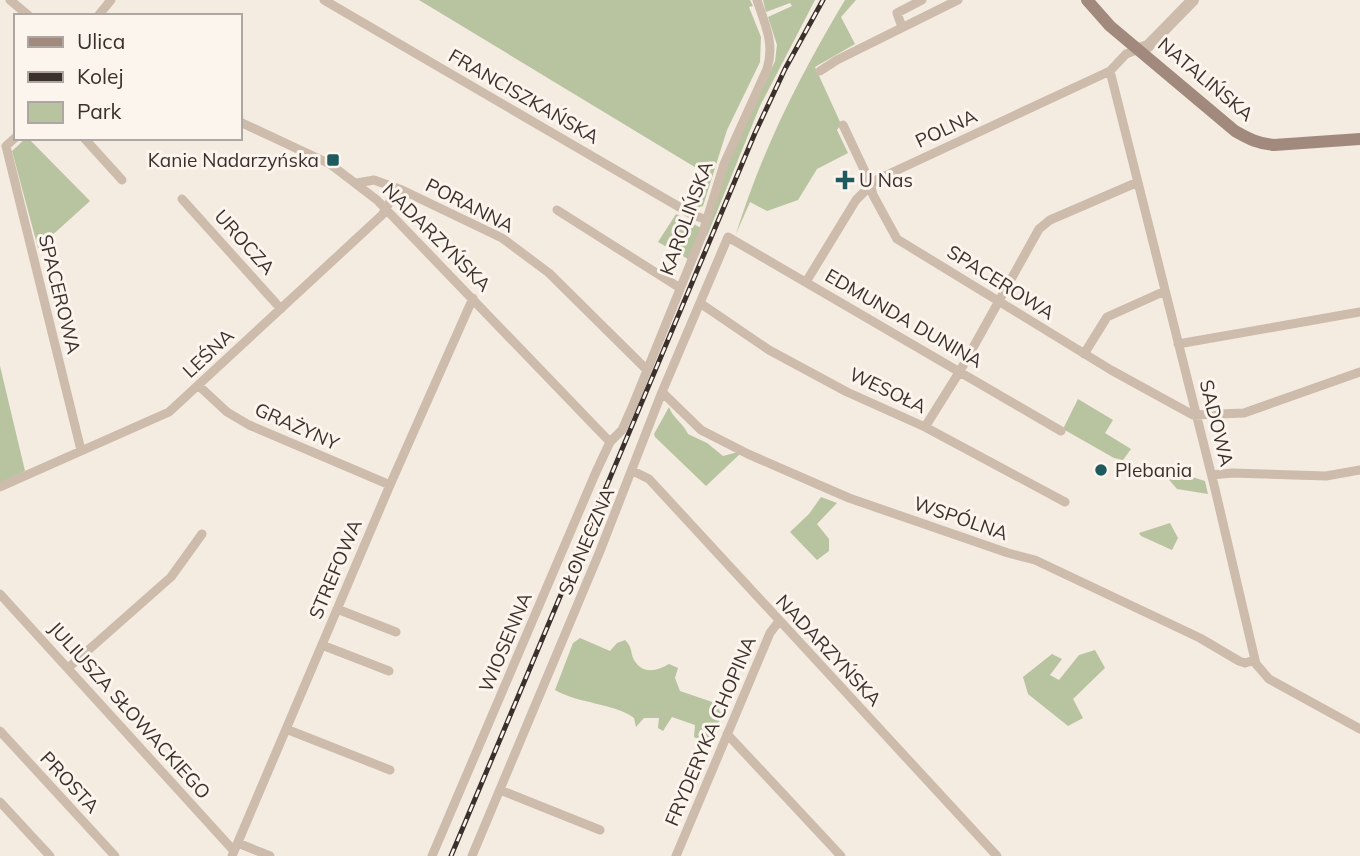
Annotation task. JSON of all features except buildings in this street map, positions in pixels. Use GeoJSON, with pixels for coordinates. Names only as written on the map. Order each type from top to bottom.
{"type":"FeatureCollection","features":[{"type":"Feature","properties":{"kind":"main road","name":"NATALIŃSKA"},"geometry":{"type":"LineString","coordinates":[[1087,0],[1110,26],[1235,131],[1250,140],[1262,145],[1274,145],[1360,139]]}},
{"type":"Feature","properties":{"kind":"street"},"geometry":{"type":"LineString","coordinates":[[10,0],[27,14]]}},
{"type":"Feature","properties":{"kind":"street"},"geometry":{"type":"LineString","coordinates":[[100,14],[111,0]]}},
{"type":"Feature","properties":{"kind":"street","name":"FRANCISZKAŃSKA"},"geometry":{"type":"LineString","coordinates":[[324,0],[693,215],[707,220]]}},
{"type":"Feature","properties":{"kind":"street","name":"KAROLIŃSKA"},"geometry":{"type":"LineString","coordinates":[[610,442],[622,430],[707,220],[724,164],[770,60],[770,36],[757,0]]}},
{"type":"Feature","properties":{"kind":"street"},"geometry":{"type":"LineString","coordinates":[[902,27],[897,13],[922,0]]}},
{"type":"Feature","properties":{"kind":"street"},"geometry":{"type":"LineString","coordinates":[[820,71],[945,3],[958,0]]}},
{"type":"Feature","properties":{"kind":"street"},"geometry":{"type":"LineString","coordinates":[[1139,49],[1147,47],[1193,0]]}},
{"type":"Feature","properties":{"kind":"street","name":"POLNA"},"geometry":{"type":"LineString","coordinates":[[806,282],[856,200],[880,178],[1110,71],[1126,54],[1139,49]]}},
{"type":"Feature","properties":{"kind":"street","name":"SADOWA"},"geometry":{"type":"LineString","coordinates":[[1110,71],[1212,475],[1255,660]]}},
{"type":"Feature","properties":{"kind":"street","name":"NADARZYŃSKA"},"geometry":{"type":"LineString","coordinates":[[242,123],[325,161],[357,183],[473,298],[610,442]]}},
{"type":"Feature","properties":{"kind":"street","name":"SPACEROWA"},"geometry":{"type":"LineString","coordinates":[[843,125],[897,239],[1084,354],[1197,416]]}},
{"type":"Feature","properties":{"kind":"street","name":"SPACEROWA"},"geometry":{"type":"LineString","coordinates":[[14,139],[6,146],[81,450]]}},
{"type":"Feature","properties":{"kind":"street"},"geometry":{"type":"LineString","coordinates":[[86,140],[122,180]]}},
{"type":"Feature","properties":{"kind":"street","name":"PORANNA"},"geometry":{"type":"LineString","coordinates":[[357,183],[374,180],[402,190],[502,239],[549,273],[647,370]]}},
{"type":"Feature","properties":{"kind":"street"},"geometry":{"type":"LineString","coordinates":[[925,427],[960,371],[1039,229],[1050,220],[1138,182]]}},
{"type":"Feature","properties":{"kind":"street","name":"LEŚNA"},"geometry":{"type":"LineString","coordinates":[[0,487],[166,414],[386,210],[391,200],[402,190]]}},
{"type":"Feature","properties":{"kind":"street","name":"UROCZA"},"geometry":{"type":"LineString","coordinates":[[183,199],[281,309]]}},
{"type":"Feature","properties":{"kind":"street"},"geometry":{"type":"LineString","coordinates":[[557,210],[680,288]]}},
{"type":"Feature","properties":{"kind":"street","name":"EDMUNDA DUNINA"},"geometry":{"type":"LineString","coordinates":[[728,237],[1061,431]]}},
{"type":"Feature","properties":{"kind":"street","name":"SŁONECZNA"},"geometry":{"type":"LineString","coordinates":[[472,856],[728,237]]}},
{"type":"Feature","properties":{"kind":"street"},"geometry":{"type":"LineString","coordinates":[[1084,354],[1107,317],[1165,291]]}},
{"type":"Feature","properties":{"kind":"street","name":"STREFOWA"},"geometry":{"type":"LineString","coordinates":[[235,850],[390,485],[473,298]]}},
{"type":"Feature","properties":{"kind":"street","name":"WESOŁA"},"geometry":{"type":"LineString","coordinates":[[700,303],[769,350],[847,391],[925,427],[1065,502]]}},
{"type":"Feature","properties":{"kind":"street"},"geometry":{"type":"LineString","coordinates":[[1178,344],[1360,312]]}},
{"type":"Feature","properties":{"kind":"street"},"geometry":{"type":"LineString","coordinates":[[1197,416],[1244,413],[1360,372]]}},
{"type":"Feature","properties":{"kind":"street","name":"GRAŻYNY"},"geometry":{"type":"LineString","coordinates":[[199,386],[227,412],[249,425],[390,485]]}},
{"type":"Feature","properties":{"kind":"street","name":"WSPÓLNA"},"geometry":{"type":"LineString","coordinates":[[662,392],[701,430],[788,472],[849,498],[1035,560],[1191,634],[1239,662],[1255,660]]}},
{"type":"Feature","properties":{"kind":"street","name":"WIOSENNA"},"geometry":{"type":"LineString","coordinates":[[432,856],[610,442]]}},
{"type":"Feature","properties":{"kind":"street"},"geometry":{"type":"LineString","coordinates":[[1212,475],[1232,473],[1326,476],[1360,470]]}},
{"type":"Feature","properties":{"kind":"street","name":"NADARZYŃSKA"},"geometry":{"type":"LineString","coordinates":[[633,471],[649,479],[997,856]]}},
{"type":"Feature","properties":{"kind":"street"},"geometry":{"type":"LineString","coordinates":[[68,668],[171,577],[202,534]]}},
{"type":"Feature","properties":{"kind":"street","name":"JULIUSZA SŁOWACKIEGO"},"geometry":{"type":"LineString","coordinates":[[0,594],[235,850]]}},
{"type":"Feature","properties":{"kind":"street"},"geometry":{"type":"LineString","coordinates":[[337,609],[396,632]]}},
{"type":"Feature","properties":{"kind":"street","name":"FRYDERYKA CHOPINA"},"geometry":{"type":"LineString","coordinates":[[677,856],[770,633],[779,621]]}},
{"type":"Feature","properties":{"kind":"street"},"geometry":{"type":"LineString","coordinates":[[322,645],[389,671]]}},
{"type":"Feature","properties":{"kind":"street"},"geometry":{"type":"LineString","coordinates":[[1255,660],[1258,668],[1269,679],[1360,729]]}},
{"type":"Feature","properties":{"kind":"street"},"geometry":{"type":"LineString","coordinates":[[286,729],[390,770]]}},
{"type":"Feature","properties":{"kind":"street","name":"PROSTA"},"geometry":{"type":"LineString","coordinates":[[0,731],[115,856]]}},
{"type":"Feature","properties":{"kind":"street"},"geometry":{"type":"LineString","coordinates":[[727,734],[841,856]]}},
{"type":"Feature","properties":{"kind":"street"},"geometry":{"type":"LineString","coordinates":[[500,790],[600,830]]}},
{"type":"Feature","properties":{"kind":"street"},"geometry":{"type":"LineString","coordinates":[[0,802],[50,856]]}},
{"type":"Feature","properties":{"kind":"street"},"geometry":{"type":"LineString","coordinates":[[235,850],[270,856]]}},
{"type":"Feature","properties":{"kind":"green space"},"geometry":{"type":"Polygon","coordinates":[[[419,0],[750,0],[753,6],[749,7],[761,37],[760,62],[727,130],[703,206],[696,208],[702,199],[699,197],[708,175],[419,0]]]}},
{"type":"Feature","properties":{"kind":"green space"},"geometry":{"type":"Polygon","coordinates":[[[763,0],[815,0],[760,106],[707,236],[705,235],[726,168],[775,61],[777,45],[768,17],[792,6],[790,3],[766,12],[763,0]]]}},
{"type":"Feature","properties":{"kind":"green space"},"geometry":{"type":"Polygon","coordinates":[[[845,0],[856,0],[841,17],[855,44],[815,67],[841,124],[837,130],[848,153],[817,169],[798,200],[767,211],[750,202],[736,234],[783,114],[845,0]]]}},
{"type":"Feature","properties":{"kind":"green space"},"geometry":{"type":"Polygon","coordinates":[[[24,140],[30,140],[90,201],[38,248],[12,151],[24,140]]]}},
{"type":"Feature","properties":{"kind":"green space"},"geometry":{"type":"Polygon","coordinates":[[[676,214],[701,228],[688,259],[658,242],[676,214]]]}},
{"type":"Feature","properties":{"kind":"green space"},"geometry":{"type":"Polygon","coordinates":[[[0,366],[25,471],[0,483],[0,366]]]}},
{"type":"Feature","properties":{"kind":"green space"},"geometry":{"type":"Polygon","coordinates":[[[1078,399],[1113,420],[1105,433],[1131,449],[1123,460],[1114,458],[1063,429],[1078,399]]]}},
{"type":"Feature","properties":{"kind":"green space"},"geometry":{"type":"Polygon","coordinates":[[[669,407],[688,434],[707,443],[723,456],[738,452],[740,454],[706,486],[655,437],[654,434],[669,407]]]}},
{"type":"Feature","properties":{"kind":"green space"},"geometry":{"type":"Polygon","coordinates":[[[1157,466],[1205,481],[1208,494],[1177,489],[1157,466]]]}},
{"type":"Feature","properties":{"kind":"green space"},"geometry":{"type":"Polygon","coordinates":[[[821,497],[837,503],[817,524],[829,539],[829,551],[817,560],[790,532],[809,514],[821,497]]]}},
{"type":"Feature","properties":{"kind":"green space"},"geometry":{"type":"Polygon","coordinates":[[[1170,523],[1178,538],[1172,550],[1139,533],[1170,523]]]}},
{"type":"Feature","properties":{"kind":"green space"},"geometry":{"type":"Polygon","coordinates":[[[580,638],[610,651],[617,643],[625,640],[634,660],[646,670],[655,670],[669,664],[678,668],[675,678],[680,691],[715,703],[722,715],[712,739],[706,743],[694,737],[695,725],[672,717],[663,731],[658,728],[659,718],[644,718],[636,727],[634,718],[626,713],[555,690],[573,643],[580,638]]]}},
{"type":"Feature","properties":{"kind":"green space"},"geometry":{"type":"Polygon","coordinates":[[[1095,650],[1105,668],[1073,699],[1083,718],[1068,726],[1028,694],[1023,677],[1052,654],[1062,659],[1050,675],[1059,680],[1079,655],[1095,650]]]}},
{"type":"Feature","properties":{"kind":"railway"},"geometry":{"type":"LineString","coordinates":[[451,856],[755,133],[785,69],[823,0]]}},
{"type":"Feature","properties":{"kind":"place","name":"Kanie Nadarzyńska"},"geometry":{"type":"Point","coordinates":[333,160]}},
{"type":"Feature","properties":{"kind":"place","name":"U Nas"},"geometry":{"type":"Point","coordinates":[845,180]}},
{"type":"Feature","properties":{"kind":"place","name":"Plebania"},"geometry":{"type":"Point","coordinates":[1101,470]}}]}
